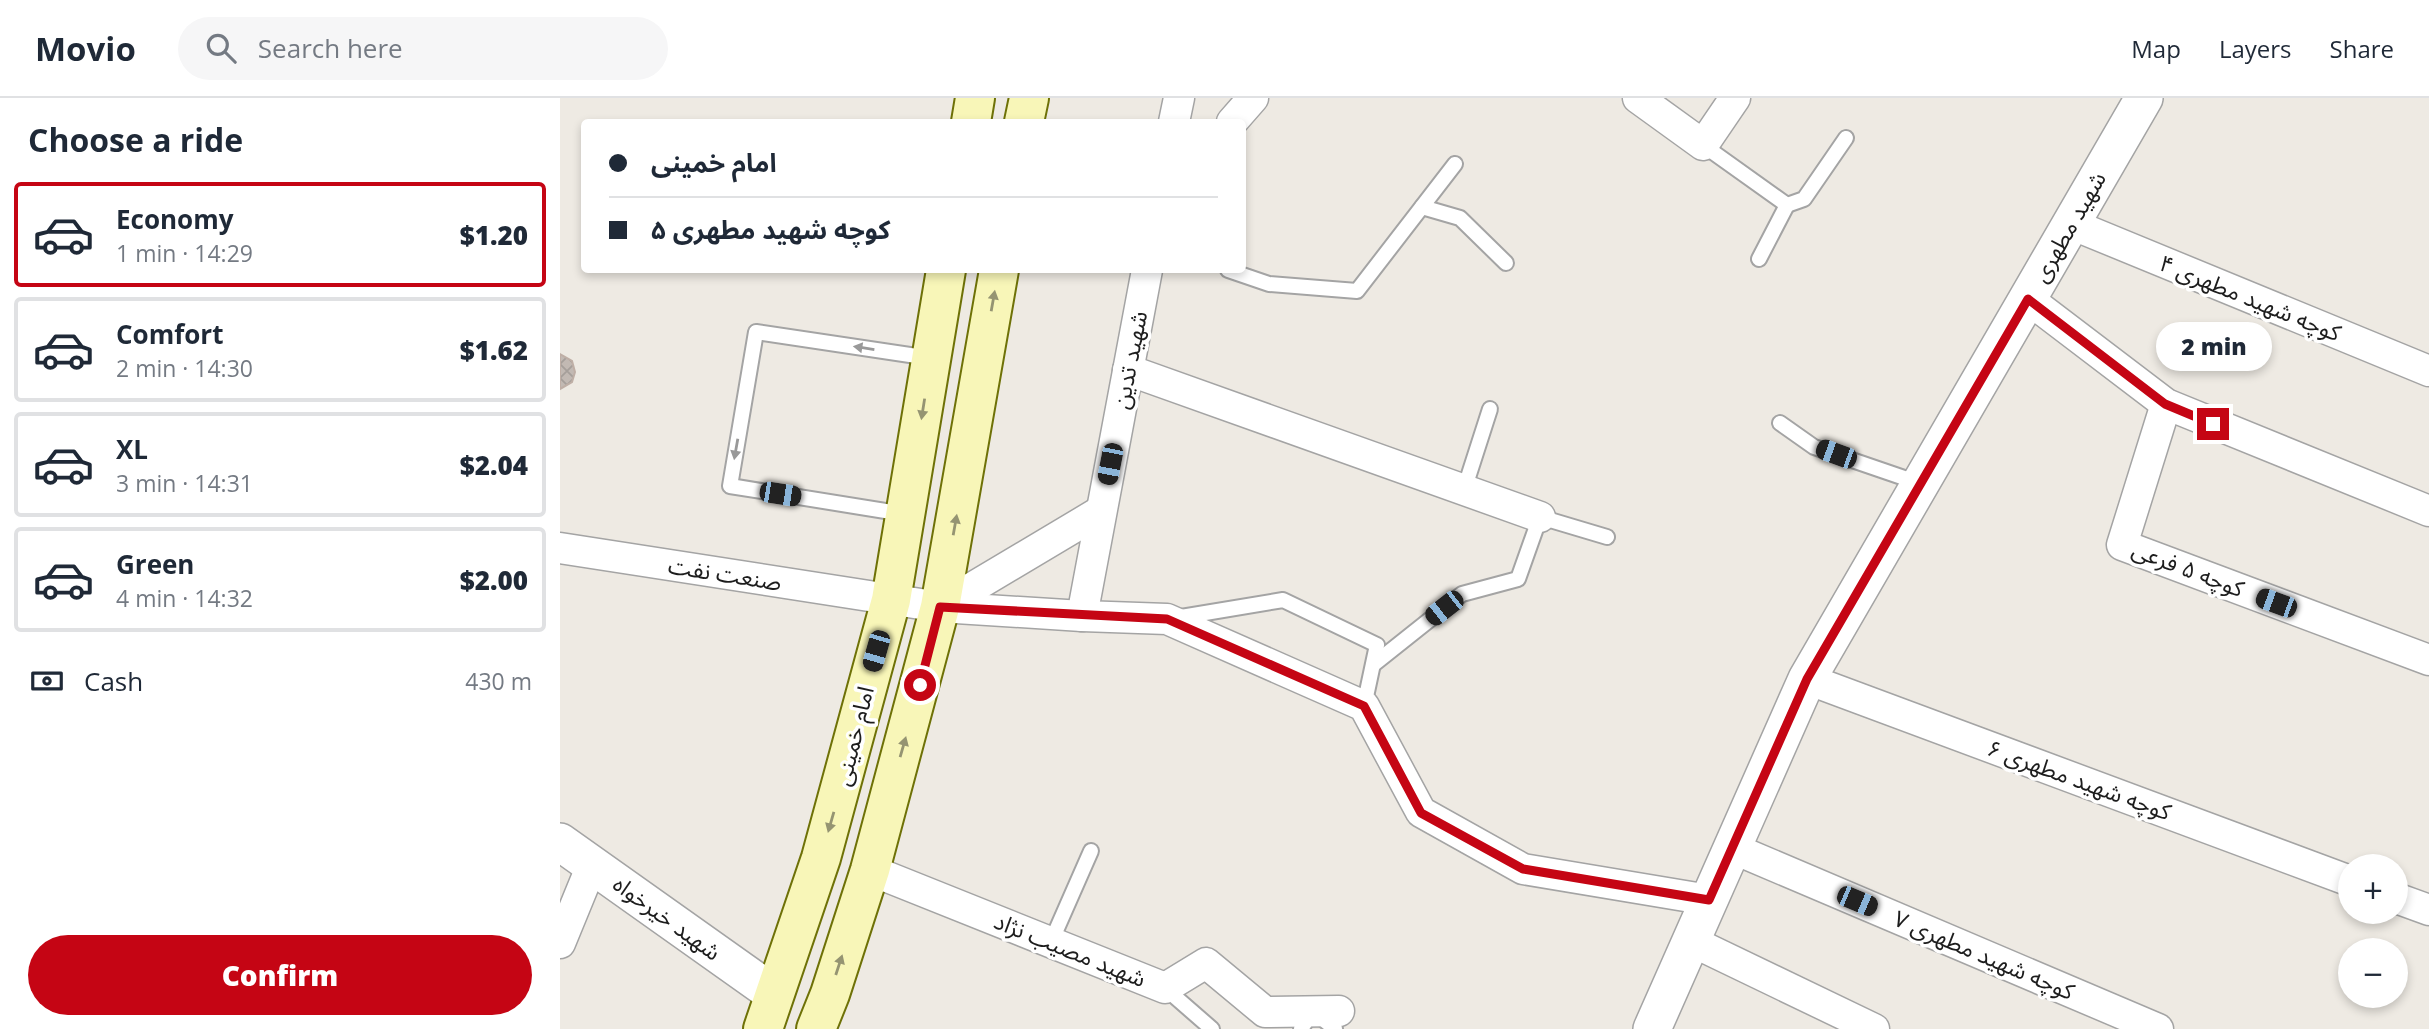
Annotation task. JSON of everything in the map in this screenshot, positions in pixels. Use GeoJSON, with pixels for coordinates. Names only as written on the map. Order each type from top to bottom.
{"type":"FeatureCollection","features":[{"type":"Feature","properties":{"kind":"main road"},"geometry":{"type":"LineString","coordinates":[[972,119],[975,98]]}},
{"type":"Feature","properties":{"kind":"main road"},"geometry":{"type":"LineString","coordinates":[[1024,119],[1028,98]]}},
{"type":"Feature","properties":{"kind":"main road","name":"امام خمینی"},"geometry":{"type":"LineString","coordinates":[[768,1012],[821,858],[891,600],[945,273]]}},
{"type":"Feature","properties":{"kind":"main road"},"geometry":{"type":"LineString","coordinates":[[816,1029],[870,870],[940,607],[998,273]]}},
{"type":"Feature","properties":{"kind":"street"},"geometry":{"type":"LineString","coordinates":[[1175,119],[1179,98]]}},
{"type":"Feature","properties":{"kind":"street"},"geometry":{"type":"LineString","coordinates":[[1235,119],[1253,98]]}},
{"type":"Feature","properties":{"kind":"street"},"geometry":{"type":"LineString","coordinates":[[1637,98],[1703,145],[1735,98]]}},
{"type":"Feature","properties":{"kind":"street","name":"شهید مطهری"},"geometry":{"type":"LineString","coordinates":[[1652,1029],[1807,679],[2144,98]]}},
{"type":"Feature","properties":{"kind":"street","name":"کوچه شهید مطهری ۴"},"geometry":{"type":"LineString","coordinates":[[2071,225],[2429,371]]}},
{"type":"Feature","properties":{"kind":"street","name":"شهید تدین"},"geometry":{"type":"LineString","coordinates":[[1082,616],[1146,273]]}},
{"type":"Feature","properties":{"kind":"street"},"geometry":{"type":"LineString","coordinates":[[2028,299],[2165,404],[2429,511]]}},
{"type":"Feature","properties":{"kind":"street"},"geometry":{"type":"LineString","coordinates":[[1128,370],[1540,517]]}},
{"type":"Feature","properties":{"kind":"street","name":"کوچه ۵ فرعی"},"geometry":{"type":"LineString","coordinates":[[2165,404],[2122,545],[2429,660]]}},
{"type":"Feature","properties":{"kind":"street"},"geometry":{"type":"LineString","coordinates":[[940,607],[1101,511]]}},
{"type":"Feature","properties":{"kind":"street","name":"صنعت نفت"},"geometry":{"type":"LineString","coordinates":[[560,548],[940,607],[1167,619]]}},
{"type":"Feature","properties":{"kind":"street"},"geometry":{"type":"LineString","coordinates":[[1167,619],[1364,706],[1421,813],[1523,869],[1709,900]]}},
{"type":"Feature","properties":{"kind":"street","name":"کوچه شهید مطهری ۶"},"geometry":{"type":"LineString","coordinates":[[1807,679],[2338,877]]}},
{"type":"Feature","properties":{"kind":"street","name":"شهید خیرخواه"},"geometry":{"type":"LineString","coordinates":[[560,842],[592,865],[768,1012]]}},
{"type":"Feature","properties":{"kind":"street","name":"کوچه شهید مطهری ۷"},"geometry":{"type":"LineString","coordinates":[[1732,848],[2158,1029]]}},
{"type":"Feature","properties":{"kind":"street"},"geometry":{"type":"LineString","coordinates":[[560,943],[592,865]]}},
{"type":"Feature","properties":{"kind":"street","name":"شهید مصیب نژاد"},"geometry":{"type":"LineString","coordinates":[[870,870],[1165,988],[1206,963],[1265,1012],[1322,1020]]}},
{"type":"Feature","properties":{"kind":"street"},"geometry":{"type":"LineString","coordinates":[[2408,902],[2429,910]]}},
{"type":"Feature","properties":{"kind":"street"},"geometry":{"type":"LineString","coordinates":[[1691,941],[1874,1029]]}},
{"type":"Feature","properties":{"kind":"lane"},"geometry":{"type":"LineString","coordinates":[[1759,259],[1787,205],[1804,199],[1846,138]]}},
{"type":"Feature","properties":{"kind":"lane"},"geometry":{"type":"LineString","coordinates":[[1703,145],[1787,205]]}},
{"type":"Feature","properties":{"kind":"lane"},"geometry":{"type":"LineString","coordinates":[[1237,273],[1269,284],[1357,291],[1455,164]]}},
{"type":"Feature","properties":{"kind":"lane"},"geometry":{"type":"LineString","coordinates":[[1422,207],[1460,218],[1506,263]]}},
{"type":"Feature","properties":{"kind":"lane"},"geometry":{"type":"LineString","coordinates":[[905,514],[730,486],[756,332],[931,359]]}},
{"type":"Feature","properties":{"kind":"lane"},"geometry":{"type":"LineString","coordinates":[[1464,490],[1490,409]]}},
{"type":"Feature","properties":{"kind":"lane"},"geometry":{"type":"LineString","coordinates":[[1780,423],[1814,447],[1920,484]]}},
{"type":"Feature","properties":{"kind":"lane"},"geometry":{"type":"LineString","coordinates":[[1374,664],[1462,594],[1518,579],[1540,517],[1607,537]]}},
{"type":"Feature","properties":{"kind":"lane"},"geometry":{"type":"LineString","coordinates":[[1167,619],[1283,600],[1377,645],[1364,706]]}},
{"type":"Feature","properties":{"kind":"lane"},"geometry":{"type":"LineString","coordinates":[[1051,942],[1091,851]]}},
{"type":"Feature","properties":{"kind":"lane"},"geometry":{"type":"LineString","coordinates":[[1165,988],[1212,1029]]}},
{"type":"Feature","properties":{"kind":"building"},"geometry":{"type":"Polygon","coordinates":[[[560,354],[572,361],[575,372],[572,382],[560,389],[560,354]]]}},
{"type":"Feature","properties":{"kind":"route"},"geometry":{"type":"LineString","coordinates":[[920,685],[940,607],[1167,619],[1364,706],[1421,813],[1523,869],[1709,900],[1807,679],[2028,299],[2165,404],[2213,424]]}}]}
